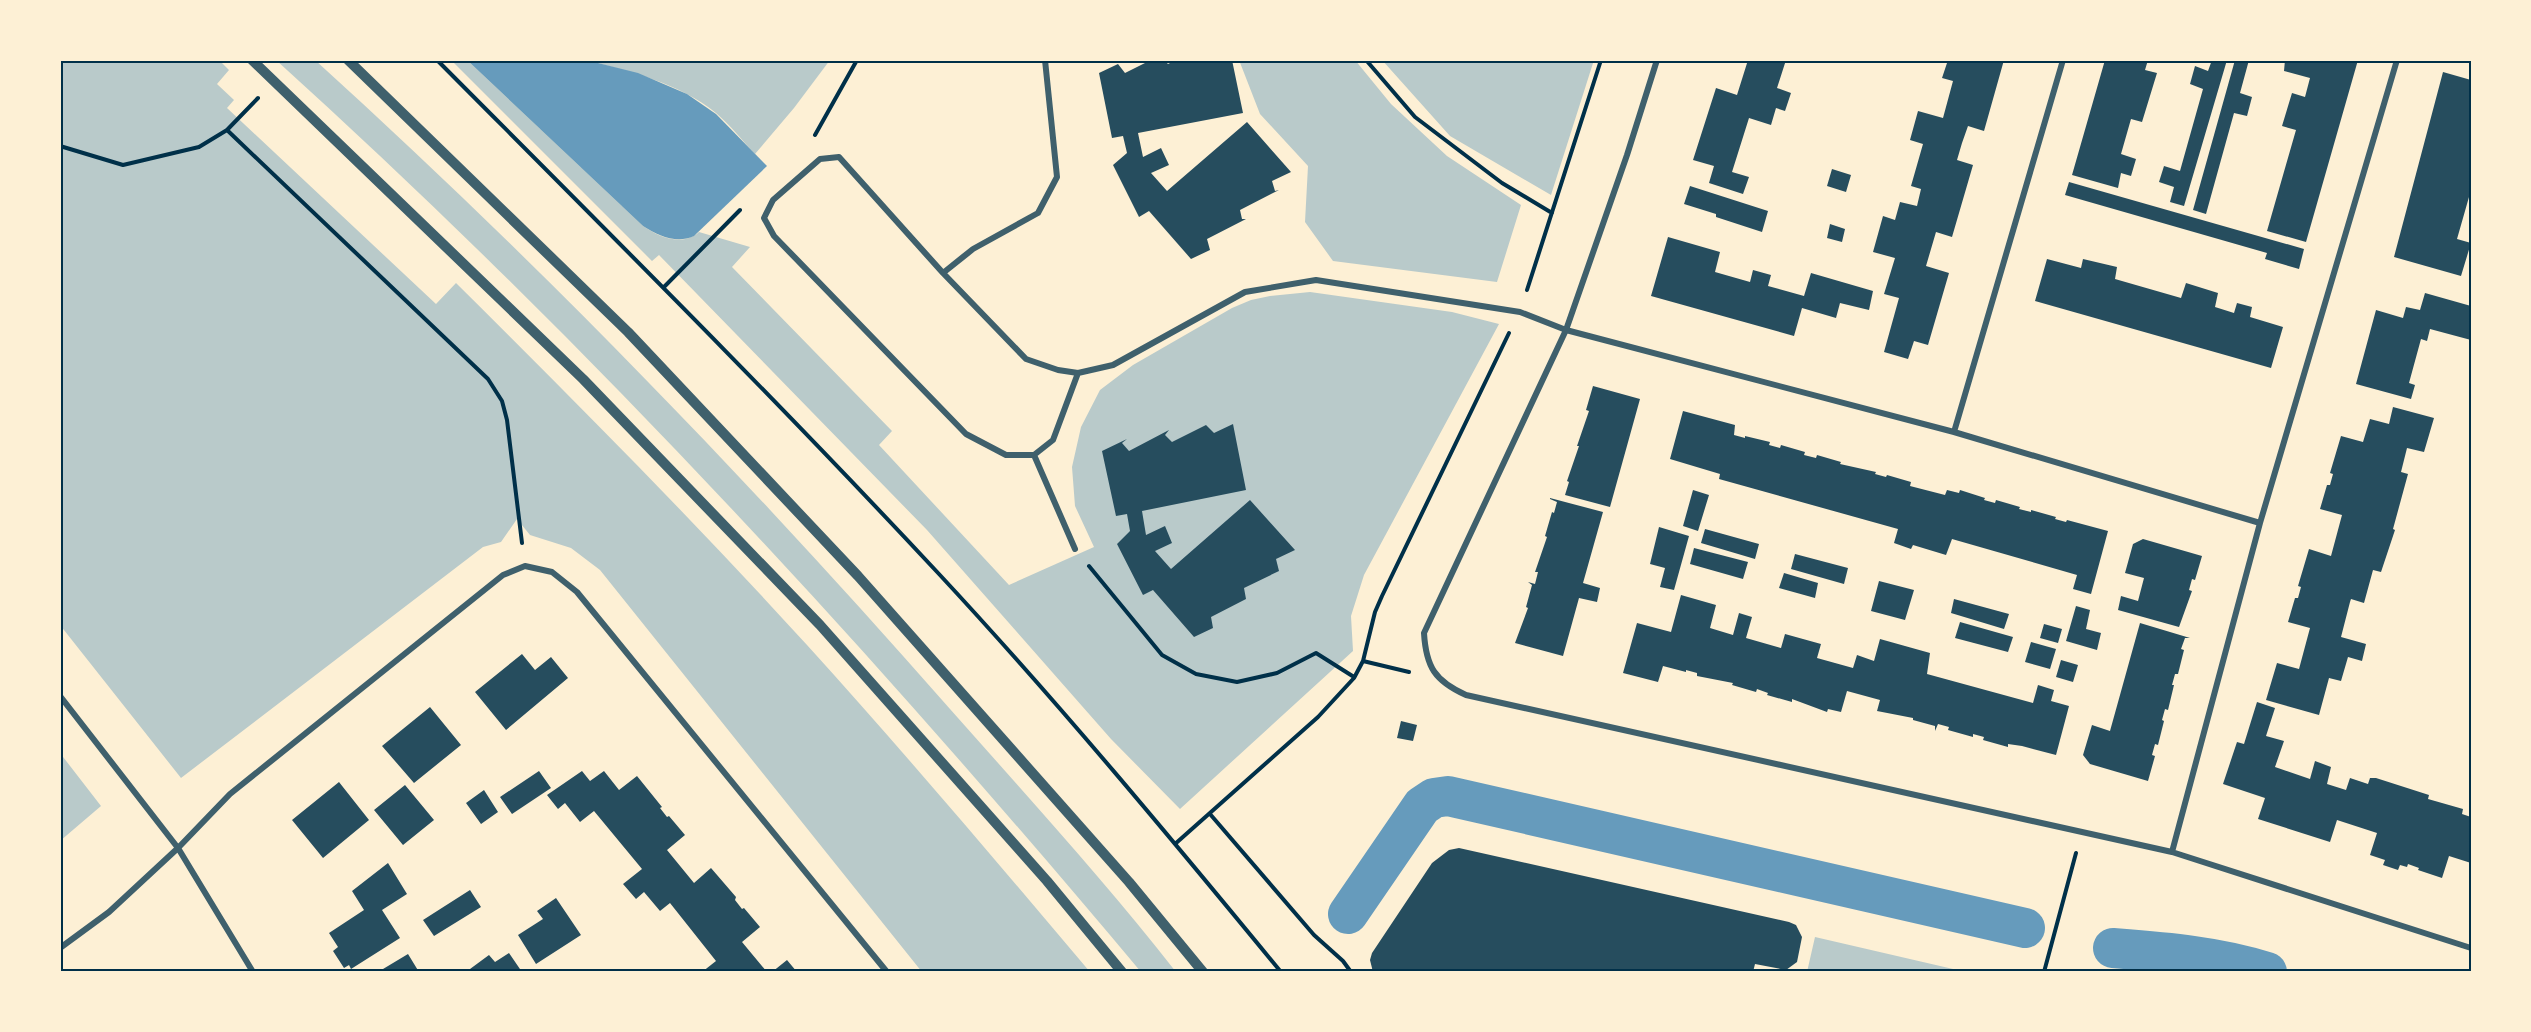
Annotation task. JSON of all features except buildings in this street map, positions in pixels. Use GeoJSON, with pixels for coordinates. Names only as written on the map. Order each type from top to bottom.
{"type":"FeatureCollection","features":[{"type":"Feature","properties":{"kind":"street"},"geometry":{"type":"LineString","coordinates":[[252,60],[583,379],[820,625],[1047,881],[1122,972]]}},
{"type":"Feature","properties":{"kind":"street"},"geometry":{"type":"LineString","coordinates":[[348,60],[628,332],[858,576],[1129,882],[1203,972]]}},
{"type":"Feature","properties":{"kind":"street"},"geometry":{"type":"LineString","coordinates":[[943,273],[973,249],[1038,213],[1057,177],[1046,60]]}},
{"type":"Feature","properties":{"kind":"street"},"geometry":{"type":"LineString","coordinates":[[1657,60],[1627,155],[1566,330],[1425,633],[1425,651],[1432,670],[1448,686],[1466,695],[2172,852],[2471,948]]}},
{"type":"Feature","properties":{"kind":"street"},"geometry":{"type":"LineString","coordinates":[[1953,432],[2063,60]]}},
{"type":"Feature","properties":{"kind":"street"},"geometry":{"type":"LineString","coordinates":[[2172,852],[2260,523],[2397,60]]}},
{"type":"Feature","properties":{"kind":"street"},"geometry":{"type":"LineString","coordinates":[[1078,373],[1053,440],[1034,455],[1006,454],[966,434],[774,236],[764,218],[773,200],[820,159],[839,157],[943,273],[1026,359],[1058,370],[1078,373],[1113,365],[1245,292],[1316,280],[1520,312],[1566,330],[1953,432],[2260,523]]}},
{"type":"Feature","properties":{"kind":"street"},"geometry":{"type":"LineString","coordinates":[[1034,455],[1075,549]]}},
{"type":"Feature","properties":{"kind":"street"},"geometry":{"type":"LineString","coordinates":[[60,948],[109,912],[239,787],[503,574],[525,566],[552,572],[577,592],[886,972]]}},
{"type":"Feature","properties":{"kind":"street"},"geometry":{"type":"LineString","coordinates":[[60,696],[178,848],[253,972]]}},
{"type":"Feature","properties":{"kind":"path"},"geometry":{"type":"LineString","coordinates":[[437,60],[693,317],[940,575],[1175,844],[1281,972]]}},
{"type":"Feature","properties":{"kind":"path"},"geometry":{"type":"LineString","coordinates":[[1366,60],[1415,117],[1502,183],[1552,213]]}},
{"type":"Feature","properties":{"kind":"path"},"geometry":{"type":"LineString","coordinates":[[1175,844],[1318,717],[1354,678],[1363,661],[1375,612],[1382,596],[1520,312],[1601,60]]}},
{"type":"Feature","properties":{"kind":"path"},"geometry":{"type":"LineString","coordinates":[[60,146],[123,165],[199,147],[227,130],[275,81]]}},
{"type":"Feature","properties":{"kind":"path"},"geometry":{"type":"LineString","coordinates":[[227,130],[488,380],[502,401],[507,420],[525,566]]}},
{"type":"Feature","properties":{"kind":"path"},"geometry":{"type":"LineString","coordinates":[[1075,549],[1162,656],[1196,674],[1237,682],[1277,673],[1316,653],[1354,678]]}},
{"type":"Feature","properties":{"kind":"path"},"geometry":{"type":"LineString","coordinates":[[1363,661],[1413,673]]}},
{"type":"Feature","properties":{"kind":"path"},"geometry":{"type":"LineString","coordinates":[[1210,814],[1314,935],[1343,961],[1351,972]]}},
{"type":"Feature","properties":{"kind":"path"},"geometry":{"type":"LineString","coordinates":[[2044,972],[2081,832]]}},
{"type":"Feature","properties":{"kind":"shaded area"},"geometry":{"type":"Polygon","coordinates":[[[60,60],[219,60],[229,70],[217,84],[234,100],[227,108],[436,304],[456,283],[545,372],[678,507],[807,645],[915,766],[1090,972],[922,972],[600,570],[571,548],[530,535],[517,519],[501,542],[483,547],[181,778],[60,625],[60,60]]]}},
{"type":"Feature","properties":{"kind":"shaded area"},"geometry":{"type":"Polygon","coordinates":[[[276,60],[315,60],[481,215],[642,376],[721,457],[875,624],[1065,839],[1176,972],[1141,972],[936,734],[724,501],[505,276],[276,60]]]}},
{"type":"Feature","properties":{"kind":"shaded area"},"geometry":{"type":"Polygon","coordinates":[[[451,60],[467,60],[649,230],[663,237],[678,240],[699,232],[750,247],[732,267],[892,431],[879,445],[1009,585],[1094,547],[1075,506],[1072,467],[1081,427],[1100,390],[1133,365],[1232,308],[1251,300],[1270,296],[1310,292],[1452,312],[1499,324],[1364,575],[1351,616],[1353,651],[1180,809],[1111,739],[927,530],[659,255],[652,261],[451,60]]]}},
{"type":"Feature","properties":{"kind":"shaded area"},"geometry":{"type":"Polygon","coordinates":[[[586,60],[830,60],[755,154],[716,113],[686,94],[654,80],[586,60]]]}},
{"type":"Feature","properties":{"kind":"shaded area"},"geometry":{"type":"Polygon","coordinates":[[[1239,60],[1355,60],[1391,104],[1447,156],[1521,205],[1497,282],[1333,261],[1305,222],[1308,166],[1260,114],[1239,60]]]}},
{"type":"Feature","properties":{"kind":"shaded area"},"geometry":{"type":"Polygon","coordinates":[[[1382,60],[1594,60],[1551,195],[1450,136],[1382,60]]]}},
{"type":"Feature","properties":{"kind":"shaded area"},"geometry":{"type":"Polygon","coordinates":[[[60,753],[101,806],[60,841],[60,753]]]}},
{"type":"Feature","properties":{"kind":"shaded area"},"geometry":{"type":"Polygon","coordinates":[[[1815,937],[1966,972],[1807,972],[1815,937]]]}},
{"type":"Feature","properties":{"kind":"water"},"geometry":{"type":"Polygon","coordinates":[[[467,60],[586,60],[638,73],[687,94],[716,114],[767,166],[694,236],[674,239],[661,236],[643,226],[467,60]]]}},
{"type":"Feature","properties":{"kind":"waterway"},"geometry":{"type":"LineString","coordinates":[[1348,914],[1422,806],[1434,798],[1448,796],[2025,928]]}},
{"type":"Feature","properties":{"kind":"waterway"},"geometry":{"type":"LineString","coordinates":[[2113,948],[2210,958],[2267,972]]}}]}
